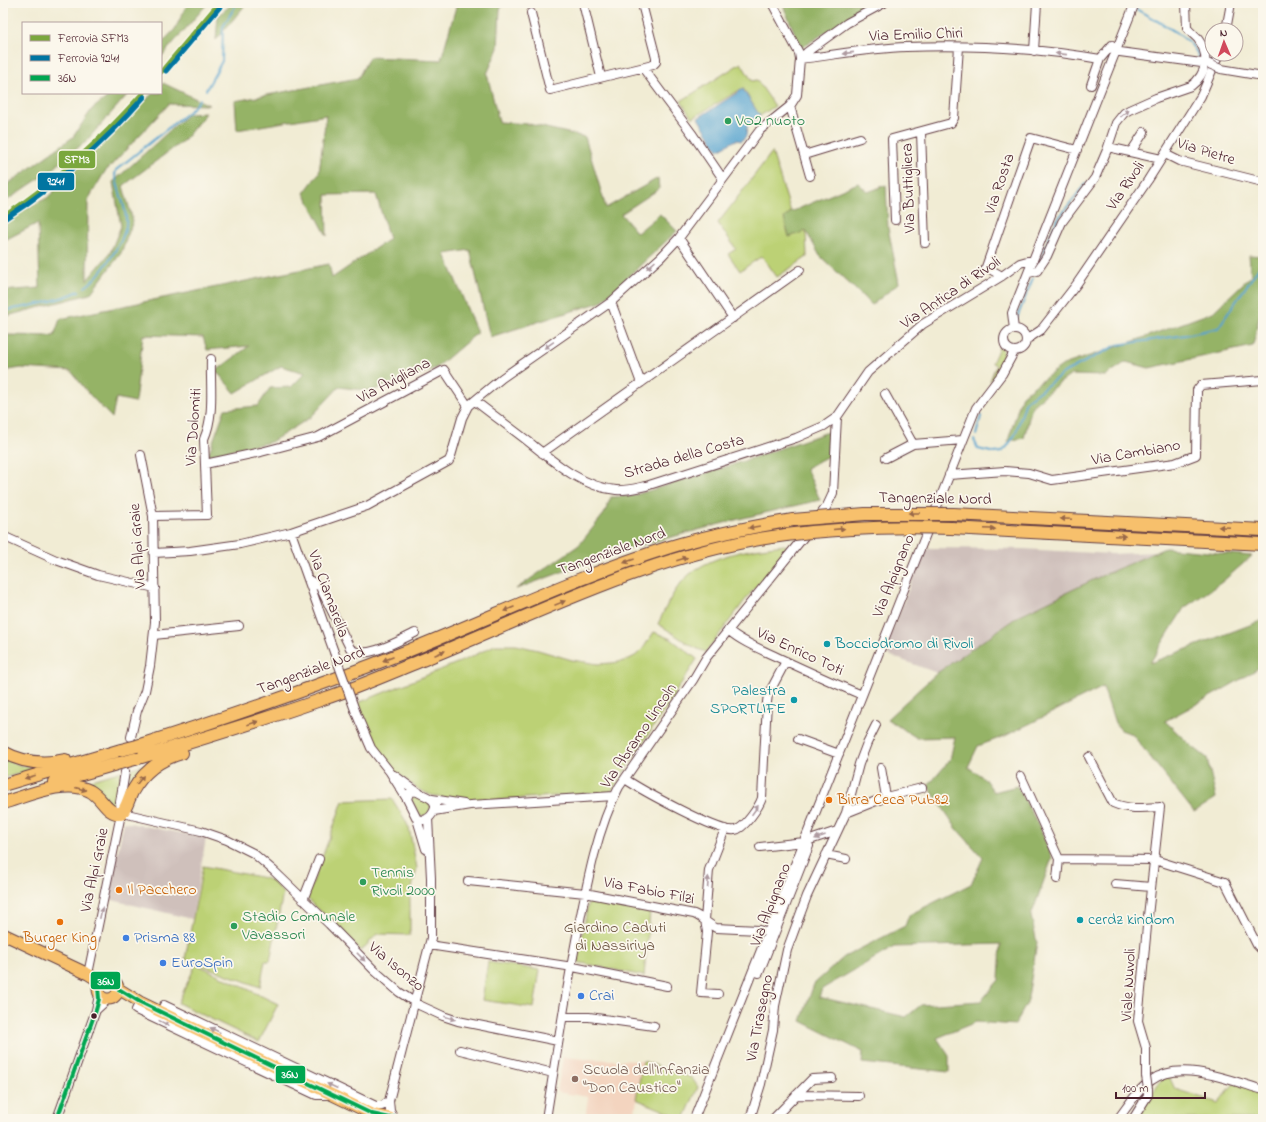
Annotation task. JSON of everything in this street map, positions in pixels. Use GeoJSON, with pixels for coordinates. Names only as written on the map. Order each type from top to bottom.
{"type":"FeatureCollection","features":[{"type":"Feature","properties":{"kind":"highway","name":"Tangenziale Nord"},"geometry":{"type":"LineString","coordinates":[[3,797],[120,759],[134,741],[263,706],[319,686],[410,650],[582,579],[671,547],[720,534],[793,520],[865,514],[953,514],[1263,530]]}},
{"type":"Feature","properties":{"kind":"highway","name":"Tangenziale Nord"},"geometry":{"type":"LineString","coordinates":[[3,785],[120,759],[135,759],[225,732],[324,699],[639,572],[731,545],[786,535],[877,527],[951,528],[1263,544]]}},
{"type":"Feature","properties":{"kind":"highway"},"geometry":{"type":"LineString","coordinates":[[3,803],[57,787],[74,787],[90,791],[114,814],[121,814],[125,810],[136,784],[161,761],[173,755],[208,744],[225,732]]}},
{"type":"Feature","properties":{"kind":"highway"},"geometry":{"type":"LineString","coordinates":[[3,752],[20,760],[32,763],[63,761],[92,754],[120,759]]}},
{"type":"Feature","properties":{"kind":"main road"},"geometry":{"type":"LineString","coordinates":[[3,934],[88,974],[107,991]]}},
{"type":"Feature","properties":{"kind":"main road"},"geometry":{"type":"LineString","coordinates":[[76,969],[107,991],[162,1009],[221,1041],[251,1060],[291,1071],[333,1095],[382,1115]]}},
{"type":"Feature","properties":{"kind":"street"},"geometry":{"type":"LineString","coordinates":[[584,3],[601,77]]}},
{"type":"Feature","properties":{"kind":"street"},"geometry":{"type":"LineString","coordinates":[[154,553],[190,551],[240,544],[291,532],[367,506],[449,461],[462,418],[468,406],[502,378],[611,302],[660,257],[679,238],[760,130],[790,106],[797,95],[800,59],[772,3]]}},
{"type":"Feature","properties":{"kind":"street"},"geometry":{"type":"LineString","coordinates":[[800,59],[807,52],[846,24],[884,3]]}},
{"type":"Feature","properties":{"kind":"street"},"geometry":{"type":"LineString","coordinates":[[1034,51],[1037,3]]}},
{"type":"Feature","properties":{"kind":"street"},"geometry":{"type":"LineString","coordinates":[[1026,340],[1026,336],[1017,330],[1012,313],[1034,261],[1135,3]]}},
{"type":"Feature","properties":{"kind":"street"},"geometry":{"type":"LineString","coordinates":[[1029,273],[1037,271],[1047,256],[1062,222],[1095,178],[1116,123],[1124,113],[1156,98],[1191,86],[1199,78],[1208,64],[1202,45],[1187,28],[1186,3]]}},
{"type":"Feature","properties":{"kind":"street"},"geometry":{"type":"LineString","coordinates":[[1227,22],[1231,3]]}},
{"type":"Feature","properties":{"kind":"street"},"geometry":{"type":"LineString","coordinates":[[531,13],[550,90],[653,65],[656,62],[656,58],[642,4]]}},
{"type":"Feature","properties":{"kind":"street"},"geometry":{"type":"LineString","coordinates":[[1091,85],[1100,59],[1110,46],[1113,46],[1120,52],[1208,64],[1221,69],[1263,76]]}},
{"type":"Feature","properties":{"kind":"street","name":"Via Emilio Chiri"},"geometry":{"type":"LineString","coordinates":[[800,59],[905,47],[978,47],[1034,51],[1100,59]]}},
{"type":"Feature","properties":{"kind":"street","name":"Via Buttigliera"},"geometry":{"type":"LineString","coordinates":[[895,220],[892,139],[951,123],[954,118],[959,47]]}},
{"type":"Feature","properties":{"kind":"street"},"geometry":{"type":"LineString","coordinates":[[1100,59],[1103,62],[1098,81],[1101,87]]}},
{"type":"Feature","properties":{"kind":"street","name":"Via Rivoli"},"geometry":{"type":"LineString","coordinates":[[976,408],[998,380],[1005,367],[1011,350],[1022,350],[1026,340],[1037,334],[1076,285],[1163,157],[1204,90],[1216,62]]}},
{"type":"Feature","properties":{"kind":"street"},"geometry":{"type":"LineString","coordinates":[[643,68],[693,135],[723,179]]}},
{"type":"Feature","properties":{"kind":"street"},"geometry":{"type":"LineString","coordinates":[[790,106],[810,176]]}},
{"type":"Feature","properties":{"kind":"street","name":"Via Buttigliera"},"geometry":{"type":"LineString","coordinates":[[921,132],[925,243]]}},
{"type":"Feature","properties":{"kind":"street"},"geometry":{"type":"LineString","coordinates":[[1131,152],[1144,132]]}},
{"type":"Feature","properties":{"kind":"street"},"geometry":{"type":"LineString","coordinates":[[804,155],[860,138]]}},
{"type":"Feature","properties":{"kind":"street","name":"Via Rosta"},"geometry":{"type":"LineString","coordinates":[[1002,276],[986,266],[1031,138],[1077,150]]}},
{"type":"Feature","properties":{"kind":"street"},"geometry":{"type":"LineString","coordinates":[[1108,147],[1163,157]]}},
{"type":"Feature","properties":{"kind":"street","name":"Via Pietre"},"geometry":{"type":"LineString","coordinates":[[1163,157],[1263,182]]}},
{"type":"Feature","properties":{"kind":"street"},"geometry":{"type":"LineString","coordinates":[[679,238],[733,318]]}},
{"type":"Feature","properties":{"kind":"street","name":"Via Antica di Rivoli"},"geometry":{"type":"LineString","coordinates":[[837,417],[868,372],[923,324],[1002,276],[1020,263],[1034,261]]}},
{"type":"Feature","properties":{"kind":"street"},"geometry":{"type":"LineString","coordinates":[[542,453],[800,270]]}},
{"type":"Feature","properties":{"kind":"street"},"geometry":{"type":"LineString","coordinates":[[611,302],[641,383]]}},
{"type":"Feature","properties":{"kind":"street"},"geometry":{"type":"LineString","coordinates":[[1011,350],[1005,346],[1004,339],[1007,332],[1017,330],[1032,331],[1043,326]]}},
{"type":"Feature","properties":{"kind":"street","name":"Via Dolomiti"},"geometry":{"type":"LineString","coordinates":[[153,516],[207,515],[204,439],[209,429],[212,391],[211,359]]}},
{"type":"Feature","properties":{"kind":"street","name":"Via Avigliana"},"geometry":{"type":"LineString","coordinates":[[205,464],[261,452],[318,437],[444,370],[468,406]]}},
{"type":"Feature","properties":{"kind":"street","name":"Via Cambiano"},"geometry":{"type":"LineString","coordinates":[[949,475],[1005,471],[1029,473],[1052,480],[1174,464],[1196,455],[1197,390],[1201,385],[1263,380]]}},
{"type":"Feature","properties":{"kind":"street"},"geometry":{"type":"LineString","coordinates":[[885,394],[913,444]]}},
{"type":"Feature","properties":{"kind":"street","name":"Strada della Costa"},"geometry":{"type":"LineString","coordinates":[[475,401],[562,468],[595,486],[615,490],[629,490],[646,486],[796,438],[824,426],[837,417]]}},
{"type":"Feature","properties":{"kind":"street","name":"Via Alpignano"},"geometry":{"type":"LineString","coordinates":[[694,1119],[976,408]]}},
{"type":"Feature","properties":{"kind":"street","name":"Via Abramo Lincoln"},"geometry":{"type":"LineString","coordinates":[[546,1119],[558,1041],[585,893],[596,847],[614,796],[624,779],[635,766],[693,680],[706,658],[827,506],[833,493],[837,417]]}},
{"type":"Feature","properties":{"kind":"street"},"geometry":{"type":"LineString","coordinates":[[886,458],[913,444],[963,440]]}},
{"type":"Feature","properties":{"kind":"street","name":"Via Alpi Graie"},"geometry":{"type":"LineString","coordinates":[[134,741],[148,679],[156,622],[153,516],[141,455]]}},
{"type":"Feature","properties":{"kind":"street","name":"Via Ciamarella"},"geometry":{"type":"LineString","coordinates":[[291,532],[356,713],[371,748],[390,772],[407,799]]}},
{"type":"Feature","properties":{"kind":"street"},"geometry":{"type":"LineString","coordinates":[[3,536],[56,560],[98,575],[155,588]]}},
{"type":"Feature","properties":{"kind":"street"},"geometry":{"type":"LineString","coordinates":[[308,579],[320,587],[350,648],[353,651],[362,653],[370,652],[415,633]]}},
{"type":"Feature","properties":{"kind":"street"},"geometry":{"type":"LineString","coordinates":[[154,636],[239,626]]}},
{"type":"Feature","properties":{"kind":"street","name":"Via Enrico Toti"},"geometry":{"type":"LineString","coordinates":[[728,630],[737,637],[786,661],[832,683],[862,695]]}},
{"type":"Feature","properties":{"kind":"street"},"geometry":{"type":"LineString","coordinates":[[624,779],[670,805],[726,829],[740,829],[761,801],[768,695],[786,661]]}},
{"type":"Feature","properties":{"kind":"street","name":"Via Tirasegno"},"geometry":{"type":"LineString","coordinates":[[750,1119],[761,1084],[788,950],[808,896],[846,812],[859,764],[876,725]]}},
{"type":"Feature","properties":{"kind":"street"},"geometry":{"type":"LineString","coordinates":[[798,739],[839,754]]}},
{"type":"Feature","properties":{"kind":"street","name":"Viale Nuvoli"},"geometry":{"type":"LineString","coordinates":[[1089,757],[1114,803],[1121,806],[1134,808],[1160,807],[1138,1021],[1146,1048],[1148,1075],[1146,1088]]}},
{"type":"Feature","properties":{"kind":"street","name":"Via Alpi Graie"},"geometry":{"type":"LineString","coordinates":[[88,974],[121,814],[120,759]]}},
{"type":"Feature","properties":{"kind":"street"},"geometry":{"type":"LineString","coordinates":[[881,768],[886,797]]}},
{"type":"Feature","properties":{"kind":"street","name":"Via Ciamarella"},"geometry":{"type":"LineString","coordinates":[[390,772],[416,791]]}},
{"type":"Feature","properties":{"kind":"street"},"geometry":{"type":"LineString","coordinates":[[1021,776],[1059,858],[1057,879]]}},
{"type":"Feature","properties":{"kind":"street"},"geometry":{"type":"LineString","coordinates":[[846,812],[886,797],[922,788]]}},
{"type":"Feature","properties":{"kind":"street"},"geometry":{"type":"LineString","coordinates":[[429,859],[417,819],[407,799],[409,794],[416,791],[432,799],[470,805]]}},
{"type":"Feature","properties":{"kind":"street"},"geometry":{"type":"LineString","coordinates":[[417,819],[421,820],[428,818],[434,811],[470,805],[614,796]]}},
{"type":"Feature","properties":{"kind":"street"},"geometry":{"type":"LineString","coordinates":[[432,799],[434,803],[434,811]]}},
{"type":"Feature","properties":{"kind":"street","name":"Via Isonzo"},"geometry":{"type":"LineString","coordinates":[[121,814],[127,814],[201,831],[241,846],[264,862],[329,924],[385,981],[414,1003],[442,1016],[458,1021],[558,1041]]}},
{"type":"Feature","properties":{"kind":"street"},"geometry":{"type":"LineString","coordinates":[[382,1115],[390,1111],[389,1101],[430,945],[431,898],[428,818]]}},
{"type":"Feature","properties":{"kind":"street"},"geometry":{"type":"LineString","coordinates":[[705,920],[709,870],[726,829]]}},
{"type":"Feature","properties":{"kind":"street"},"geometry":{"type":"LineString","coordinates":[[804,842],[837,831]]}},
{"type":"Feature","properties":{"kind":"street","name":"Via Alpignano"},"geometry":{"type":"LineString","coordinates":[[753,971],[759,973],[809,846],[804,842],[760,847]]}},
{"type":"Feature","properties":{"kind":"street"},"geometry":{"type":"LineString","coordinates":[[826,855],[846,859]]}},
{"type":"Feature","properties":{"kind":"street"},"geometry":{"type":"LineString","coordinates":[[1059,858],[1155,860],[1225,882],[1257,945],[1263,951]]}},
{"type":"Feature","properties":{"kind":"street"},"geometry":{"type":"LineString","coordinates":[[303,900],[319,859]]}},
{"type":"Feature","properties":{"kind":"street","name":"Via Fabio Filzi"},"geometry":{"type":"LineString","coordinates":[[468,880],[585,893],[694,914],[716,928],[759,930],[768,933]]}},
{"type":"Feature","properties":{"kind":"street"},"geometry":{"type":"LineString","coordinates":[[1115,884],[1151,887]]}},
{"type":"Feature","properties":{"kind":"street","name":"Via Fabio Filzi"},"geometry":{"type":"LineString","coordinates":[[705,920],[707,932],[701,993],[718,994]]}},
{"type":"Feature","properties":{"kind":"street"},"geometry":{"type":"LineString","coordinates":[[430,945],[571,967],[667,986]]}},
{"type":"Feature","properties":{"kind":"street"},"geometry":{"type":"LineString","coordinates":[[57,1119],[96,1010],[107,991]]}},
{"type":"Feature","properties":{"kind":"street"},"geometry":{"type":"LineString","coordinates":[[140,1002],[136,1010],[221,1041],[291,1071],[382,1115]]}},
{"type":"Feature","properties":{"kind":"street"},"geometry":{"type":"LineString","coordinates":[[563,1016],[654,1026]]}},
{"type":"Feature","properties":{"kind":"street"},"geometry":{"type":"LineString","coordinates":[[460,1050],[553,1073]]}},
{"type":"Feature","properties":{"kind":"street"},"geometry":{"type":"LineString","coordinates":[[251,1060],[316,1095],[333,1095]]}},
{"type":"Feature","properties":{"kind":"street"},"geometry":{"type":"LineString","coordinates":[[1148,1075],[1166,1072],[1200,1072],[1263,1090]]}},
{"type":"Feature","properties":{"kind":"street"},"geometry":{"type":"LineString","coordinates":[[773,1119],[812,1079],[832,1078]]}},
{"type":"Feature","properties":{"kind":"street"},"geometry":{"type":"LineString","coordinates":[[1118,1119],[1146,1088]]}},
{"type":"Feature","properties":{"kind":"street"},"geometry":{"type":"LineString","coordinates":[[1133,1119],[1148,1095],[1146,1088]]}},
{"type":"Feature","properties":{"kind":"street"},"geometry":{"type":"LineString","coordinates":[[796,1095],[859,1096]]}},
{"type":"Feature","properties":{"kind":"street"},"geometry":{"type":"LineString","coordinates":[[382,1115],[379,1107],[385,1105],[389,1101]]}},
{"type":"Feature","properties":{"kind":"shaded area"},"geometry":{"type":"Polygon","coordinates":[[[929,548],[1023,549],[1112,554],[1155,552],[1020,615],[937,673],[883,653],[924,551],[929,548]]]}},
{"type":"Feature","properties":{"kind":"shaded area"},"geometry":{"type":"Polygon","coordinates":[[[124,822],[206,838],[192,919],[108,899],[124,822]]]}},
{"type":"Feature","properties":{"kind":"shaded area"},"geometry":{"type":"Polygon","coordinates":[[[563,1057],[643,1061],[634,1119],[585,1119],[588,1097],[557,1092],[563,1057]]]}},
{"type":"Feature","properties":{"kind":"green space"},"geometry":{"type":"Polygon","coordinates":[[[188,3],[208,3],[162,56],[162,43],[175,29],[188,3]]]}},
{"type":"Feature","properties":{"kind":"green space"},"geometry":{"type":"Polygon","coordinates":[[[233,3],[247,3],[216,40],[218,16],[233,3]]]}},
{"type":"Feature","properties":{"kind":"green space"},"geometry":{"type":"Polygon","coordinates":[[[457,3],[506,3],[500,9],[498,48],[487,74],[499,122],[529,124],[585,137],[606,208],[658,178],[659,189],[621,214],[637,233],[660,214],[677,231],[601,302],[490,337],[470,250],[445,254],[477,333],[436,368],[371,391],[339,387],[311,417],[271,442],[208,455],[225,409],[258,406],[270,388],[291,387],[305,373],[281,366],[235,393],[216,371],[249,346],[207,350],[203,337],[143,335],[135,402],[116,398],[112,418],[89,394],[71,371],[21,368],[3,371],[3,335],[54,336],[60,319],[329,264],[332,278],[389,239],[376,194],[326,195],[327,236],[304,193],[319,173],[326,115],[237,130],[235,101],[358,78],[369,57],[441,60],[457,3]]]}},
{"type":"Feature","properties":{"kind":"green space"},"geometry":{"type":"Polygon","coordinates":[[[782,3],[872,3],[801,48],[782,3]]]}},
{"type":"Feature","properties":{"kind":"green space"},"geometry":{"type":"Polygon","coordinates":[[[741,63],[752,81],[757,80],[775,106],[760,116],[743,88],[692,118],[681,101],[741,63]]]}},
{"type":"Feature","properties":{"kind":"green space"},"geometry":{"type":"Polygon","coordinates":[[[163,83],[209,105],[169,104],[104,173],[88,200],[87,280],[110,253],[121,226],[113,182],[188,114],[206,113],[184,140],[123,186],[133,221],[121,253],[90,294],[3,317],[3,291],[40,288],[38,223],[3,241],[3,220],[47,198],[152,94],[162,94],[163,83]]]}},
{"type":"Feature","properties":{"kind":"green space"},"geometry":{"type":"Polygon","coordinates":[[[112,94],[128,94],[87,140],[52,170],[3,203],[3,187],[73,137],[92,109],[112,94]]]}},
{"type":"Feature","properties":{"kind":"green space"},"geometry":{"type":"Polygon","coordinates":[[[772,152],[791,212],[784,218],[806,231],[807,257],[777,277],[762,256],[740,271],[728,254],[736,249],[718,223],[772,152]]]}},
{"type":"Feature","properties":{"kind":"green space"},"geometry":{"type":"Polygon","coordinates":[[[858,183],[868,192],[886,185],[888,228],[899,283],[872,305],[820,256],[806,231],[789,237],[784,218],[791,212],[858,183]]]}},
{"type":"Feature","properties":{"kind":"green space"},"geometry":{"type":"Polygon","coordinates":[[[1249,255],[1263,256],[1263,308],[1259,318],[1253,346],[1149,368],[1126,362],[1105,376],[1071,375],[1032,406],[1024,438],[1008,441],[1022,395],[1063,365],[1213,312],[1251,276],[1249,255]]]}},
{"type":"Feature","properties":{"kind":"green space"},"geometry":{"type":"Polygon","coordinates":[[[1001,343],[1003,353],[1002,364],[990,381],[996,365],[992,363],[1001,343]]]}},
{"type":"Feature","properties":{"kind":"green space"},"geometry":{"type":"Polygon","coordinates":[[[828,432],[830,455],[806,468],[820,500],[739,519],[616,552],[516,589],[579,545],[604,514],[611,497],[632,496],[732,465],[828,432]]]}},
{"type":"Feature","properties":{"kind":"green space"},"geometry":{"type":"Polygon","coordinates":[[[785,545],[789,548],[749,595],[706,652],[688,643],[658,624],[677,588],[688,576],[703,565],[737,553],[785,545]]]}},
{"type":"Feature","properties":{"kind":"green space"},"geometry":{"type":"Polygon","coordinates":[[[1165,548],[1252,556],[1222,582],[1184,608],[1150,663],[1263,620],[1263,665],[1227,687],[1165,721],[1188,743],[1207,758],[1216,798],[1194,812],[1132,734],[1121,730],[1115,723],[1103,687],[1005,736],[978,746],[968,767],[984,778],[994,792],[1017,786],[1039,826],[1052,858],[1031,916],[1037,943],[1027,1003],[1015,1025],[976,1022],[937,1038],[949,1056],[949,1072],[862,1063],[863,1052],[801,1021],[814,984],[844,957],[905,926],[909,915],[971,884],[983,858],[957,829],[928,786],[950,760],[955,737],[917,738],[887,719],[937,673],[1020,615],[1099,577],[1165,548]],[[1001,944],[894,947],[822,989],[819,997],[906,1017],[921,1005],[981,1001],[999,980],[1001,944]]]}},
{"type":"Feature","properties":{"kind":"green space"},"geometry":{"type":"Polygon","coordinates":[[[654,632],[671,639],[697,659],[611,792],[462,802],[431,795],[420,790],[392,770],[371,743],[358,703],[467,659],[495,645],[516,645],[572,660],[598,664],[612,663],[625,661],[635,656],[642,650],[654,632]]]}},
{"type":"Feature","properties":{"kind":"green space"},"geometry":{"type":"Polygon","coordinates":[[[3,758],[18,765],[32,768],[32,770],[3,778],[3,758]]]}},
{"type":"Feature","properties":{"kind":"green space"},"geometry":{"type":"Polygon","coordinates":[[[150,763],[123,802],[129,769],[150,763]]]}},
{"type":"Feature","properties":{"kind":"green space"},"geometry":{"type":"Polygon","coordinates":[[[122,771],[113,811],[82,783],[122,771]]]}},
{"type":"Feature","properties":{"kind":"green space"},"geometry":{"type":"Polygon","coordinates":[[[415,796],[429,802],[431,806],[430,810],[425,816],[420,815],[411,800],[415,796]]]}},
{"type":"Feature","properties":{"kind":"green space","name":"Tennis Rivoli 2000"},"geometry":{"type":"Polygon","coordinates":[[[392,799],[409,828],[417,868],[410,896],[410,935],[377,934],[361,951],[307,898],[343,801],[392,799]]]}},
{"type":"Feature","properties":{"kind":"green space","name":"Stadio Comunale Vavassori"},"geometry":{"type":"Polygon","coordinates":[[[203,866],[265,878],[274,882],[283,893],[270,961],[265,961],[260,987],[185,959],[203,866]]]}},
{"type":"Feature","properties":{"kind":"green space","name":"Giardino Caduti di Nassiriya"},"geometry":{"type":"Polygon","coordinates":[[[589,899],[650,911],[644,976],[577,962],[589,899]]]}},
{"type":"Feature","properties":{"kind":"green space"},"geometry":{"type":"Polygon","coordinates":[[[488,962],[540,970],[534,1008],[482,1000],[488,962]]]}},
{"type":"Feature","properties":{"kind":"green space"},"geometry":{"type":"Polygon","coordinates":[[[196,964],[278,1004],[259,1042],[178,1003],[196,964]]]}},
{"type":"Feature","properties":{"kind":"green space"},"geometry":{"type":"Polygon","coordinates":[[[643,1061],[692,1078],[698,1087],[684,1119],[636,1099],[643,1061]]]}},
{"type":"Feature","properties":{"kind":"green space"},"geometry":{"type":"Polygon","coordinates":[[[1167,1072],[1175,1089],[1218,1103],[1235,1082],[1263,1094],[1263,1119],[1135,1119],[1167,1072]]]}},
{"type":"Feature","properties":{"kind":"water","name":"VO2 nuoto"},"geometry":{"type":"Polygon","coordinates":[[[743,89],[760,116],[753,124],[747,127],[746,136],[742,141],[736,140],[718,150],[698,118],[743,89]]]}},
{"type":"Feature","properties":{"kind":"waterway"},"geometry":{"type":"LineString","coordinates":[[206,90],[222,61],[223,27],[237,3]]}},
{"type":"Feature","properties":{"kind":"waterway"},"geometry":{"type":"LineString","coordinates":[[1120,3],[1130,7]]}},
{"type":"Feature","properties":{"kind":"waterway"},"geometry":{"type":"LineString","coordinates":[[1136,9],[1182,36],[1196,50],[1199,58]]}},
{"type":"Feature","properties":{"kind":"waterway"},"geometry":{"type":"LineString","coordinates":[[85,287],[97,276],[110,260],[126,226],[126,214],[115,175],[116,170],[192,109],[200,99]]}},
{"type":"Feature","properties":{"kind":"waterway"},"geometry":{"type":"LineString","coordinates":[[1041,258],[1057,220],[1086,183]]}},
{"type":"Feature","properties":{"kind":"waterway"},"geometry":{"type":"LineString","coordinates":[[974,440],[978,449],[995,453],[1001,452],[1006,448],[1015,435],[1026,401],[1065,372],[1117,345],[1185,335],[1218,328],[1260,266],[1263,268]]}},
{"type":"Feature","properties":{"kind":"waterway"},"geometry":{"type":"LineString","coordinates":[[1017,318],[1033,278]]}},
{"type":"Feature","properties":{"kind":"waterway"},"geometry":{"type":"LineString","coordinates":[[3,311],[51,301],[79,291]]}},
{"type":"Feature","properties":{"kind":"waterway"},"geometry":{"type":"LineString","coordinates":[[997,374],[1000,368]]}},
{"type":"Feature","properties":{"kind":"waterway"},"geometry":{"type":"LineString","coordinates":[[976,435],[981,416]]}},
{"type":"Feature","properties":{"kind":"rail line","name":"SFM3"},"geometry":{"type":"LineString","coordinates":[[162,71],[219,3]]}},
{"type":"Feature","properties":{"kind":"rail line","name":"9241"},"geometry":{"type":"LineString","coordinates":[[166,71],[220,7]]}},
{"type":"Feature","properties":{"kind":"rail line","name":"SFM3"},"geometry":{"type":"LineString","coordinates":[[3,217],[23,204],[77,160],[142,94]]}},
{"type":"Feature","properties":{"kind":"rail line","name":"9241"},"geometry":{"type":"LineString","coordinates":[[6,218],[62,177],[96,147],[144,97]]}},
{"type":"Feature","properties":{"kind":"transit line","name":"36N"},"geometry":{"type":"LineString","coordinates":[[57,1119],[96,1010],[99,999],[98,987],[101,982],[108,980],[114,982],[117,988],[140,1002],[372,1114],[390,1118],[396,1117],[400,1119]]}},
{"type":"Feature","properties":{"kind":"place","name":"VO2 nuoto"},"geometry":{"type":"Point","coordinates":[728,121]}},
{"type":"Feature","properties":{"kind":"place","name":"Bocciodromo di Rivoli"},"geometry":{"type":"Point","coordinates":[827,644]}},
{"type":"Feature","properties":{"kind":"place","name":"Palestra SPORTLIFE"},"geometry":{"type":"Point","coordinates":[794,700]}},
{"type":"Feature","properties":{"kind":"place","name":"Birra Ceca Pub82"},"geometry":{"type":"Point","coordinates":[829,800]}},
{"type":"Feature","properties":{"kind":"place","name":"Tennis Rivoli 2000"},"geometry":{"type":"Point","coordinates":[363,882]}},
{"type":"Feature","properties":{"kind":"place","name":"Il Pacchero"},"geometry":{"type":"Point","coordinates":[119,890]}},
{"type":"Feature","properties":{"kind":"place","name":"cerdz kindom"},"geometry":{"type":"Point","coordinates":[1080,920]}},
{"type":"Feature","properties":{"kind":"place","name":"Burger King"},"geometry":{"type":"Point","coordinates":[60,922]}},
{"type":"Feature","properties":{"kind":"place","name":"Stadio Comunale Vavassori"},"geometry":{"type":"Point","coordinates":[234,926]}},
{"type":"Feature","properties":{"kind":"place","name":"Prisma 88"},"geometry":{"type":"Point","coordinates":[126,938]}},
{"type":"Feature","properties":{"kind":"place","name":"EuroSpin"},"geometry":{"type":"Point","coordinates":[163,963]}},
{"type":"Feature","properties":{"kind":"place","name":"Crai"},"geometry":{"type":"Point","coordinates":[581,996]}},
{"type":"Feature","properties":{"kind":"place","name":"Scuola dell'Infanzia \"Don Caustico\""},"geometry":{"type":"Point","coordinates":[575,1079]}}]}
